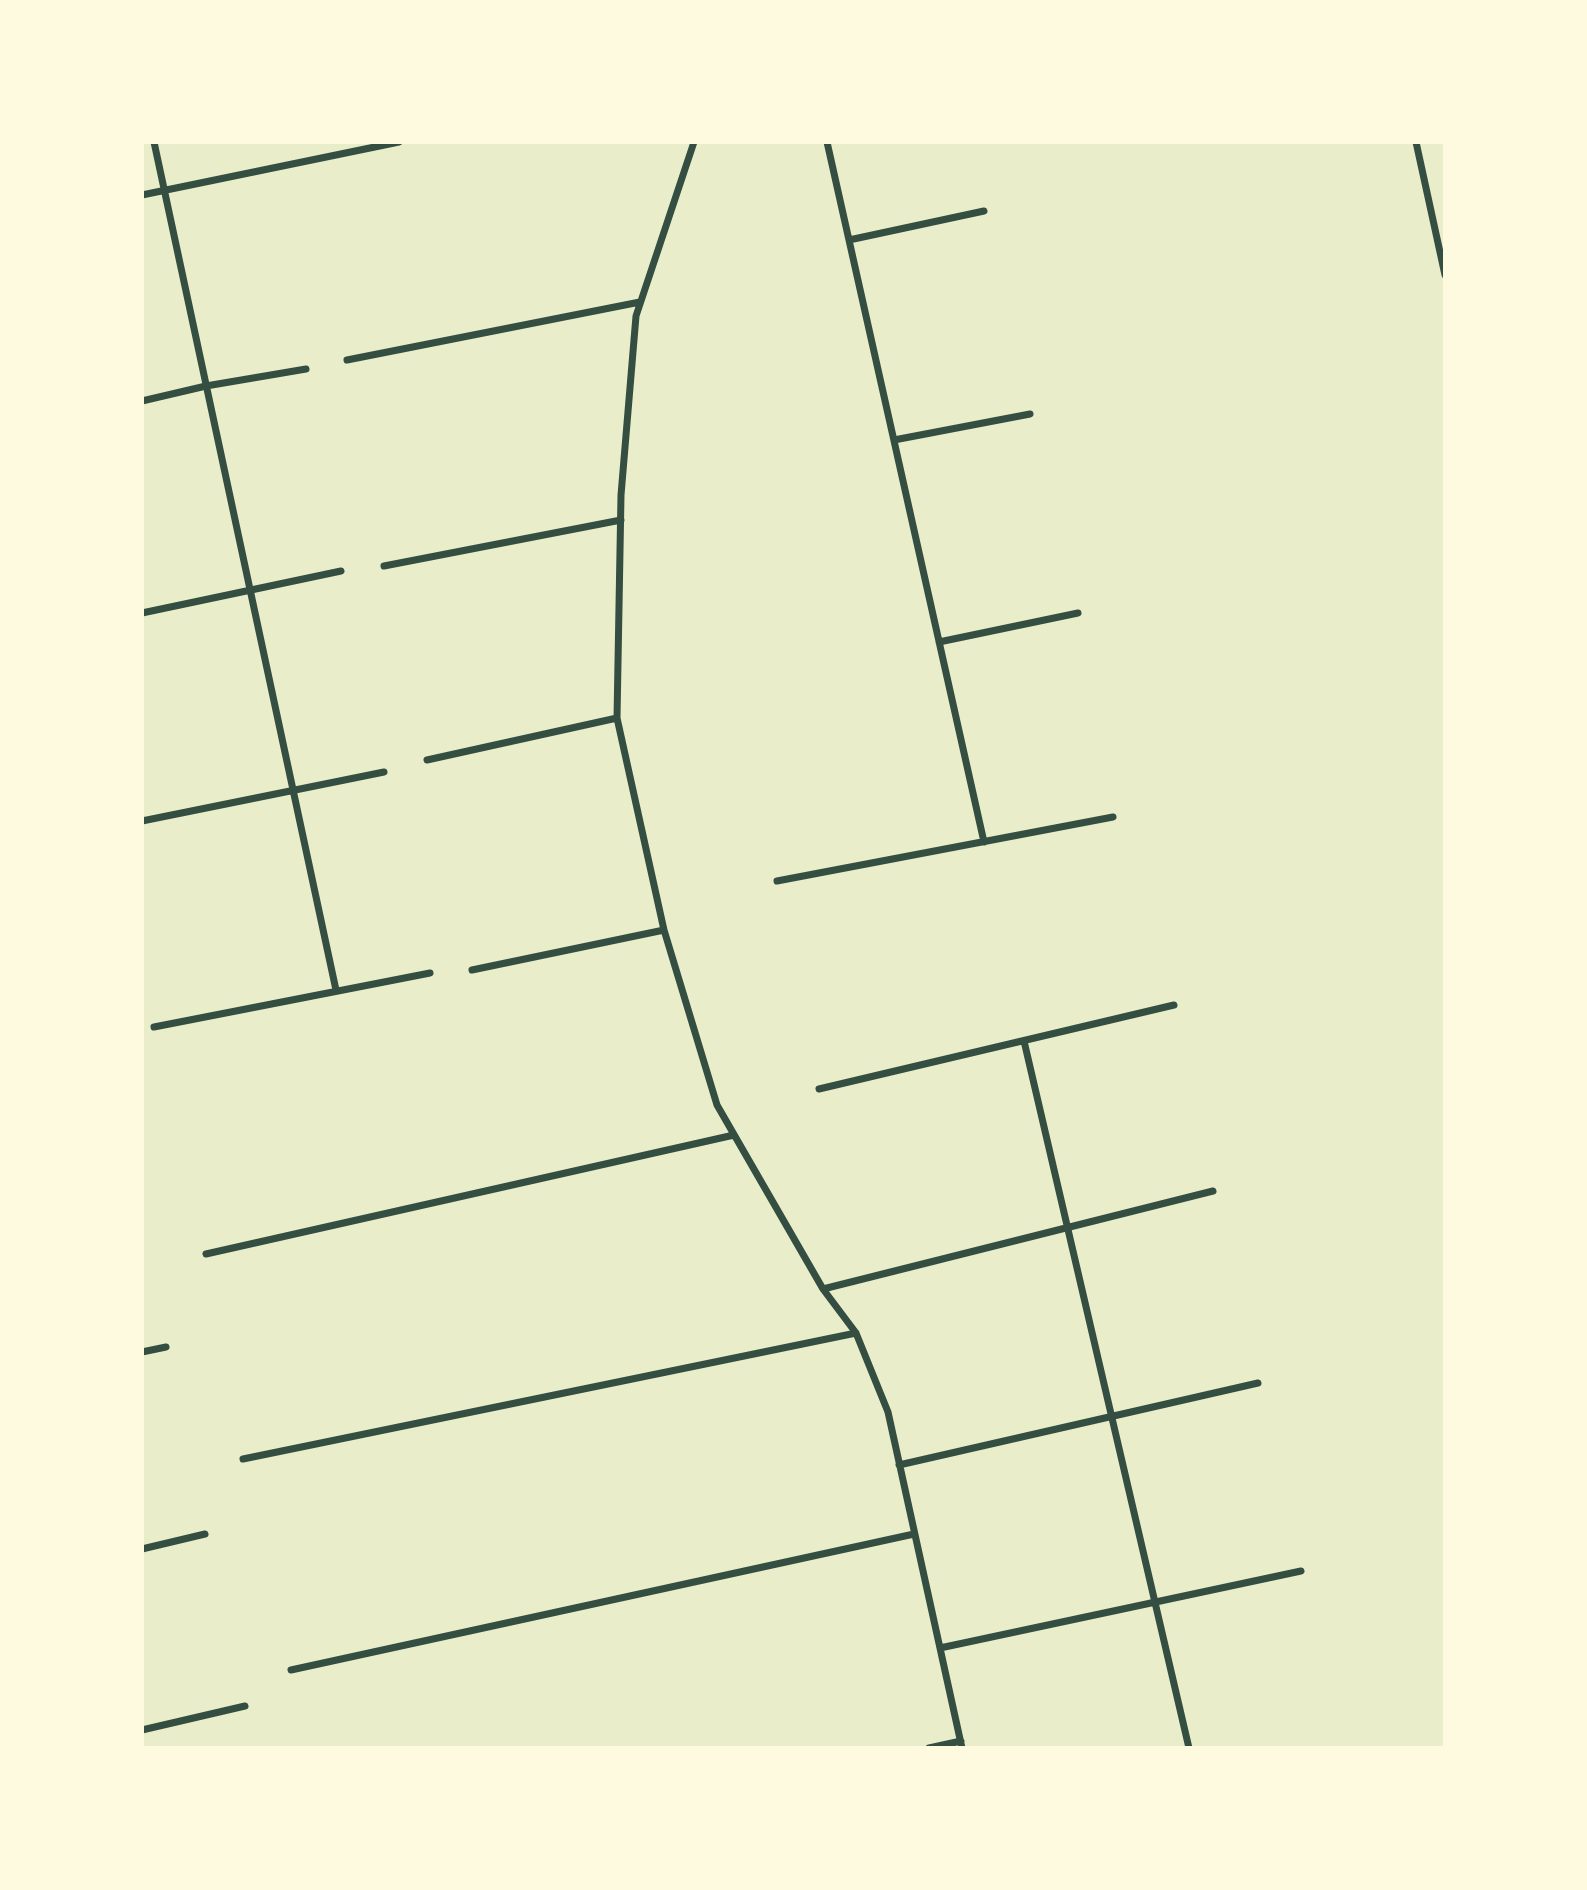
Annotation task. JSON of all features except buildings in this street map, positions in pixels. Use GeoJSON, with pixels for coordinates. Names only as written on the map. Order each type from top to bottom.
{"type":"FeatureCollection","features":[{"type":"Feature","properties":{"kind":"street"},"geometry":{"type":"LineString","coordinates":[[154,142],[336,990]]}},
{"type":"Feature","properties":{"kind":"street"},"geometry":{"type":"LineString","coordinates":[[142,195],[399,142]]}},
{"type":"Feature","properties":{"kind":"street"},"geometry":{"type":"LineString","coordinates":[[694,142],[636,316],[621,520],[617,719],[664,930],[717,1105],[822,1289],[856,1333],[888,1412],[962,1745],[929,1748]]}},
{"type":"Feature","properties":{"kind":"street"},"geometry":{"type":"LineString","coordinates":[[827,142],[984,842]]}},
{"type":"Feature","properties":{"kind":"street"},"geometry":{"type":"LineString","coordinates":[[1416,142],[1445,275]]}},
{"type":"Feature","properties":{"kind":"street"},"geometry":{"type":"LineString","coordinates":[[849,240],[984,211]]}},
{"type":"Feature","properties":{"kind":"street"},"geometry":{"type":"LineString","coordinates":[[347,360],[640,302]]}},
{"type":"Feature","properties":{"kind":"street"},"geometry":{"type":"LineString","coordinates":[[142,401],[206,386],[306,369]]}},
{"type":"Feature","properties":{"kind":"street"},"geometry":{"type":"LineString","coordinates":[[894,440],[1030,414]]}},
{"type":"Feature","properties":{"kind":"street"},"geometry":{"type":"LineString","coordinates":[[384,566],[621,520]]}},
{"type":"Feature","properties":{"kind":"street"},"geometry":{"type":"LineString","coordinates":[[142,613],[341,571]]}},
{"type":"Feature","properties":{"kind":"street"},"geometry":{"type":"LineString","coordinates":[[939,642],[1078,613]]}},
{"type":"Feature","properties":{"kind":"street"},"geometry":{"type":"LineString","coordinates":[[427,760],[617,719]]}},
{"type":"Feature","properties":{"kind":"street"},"geometry":{"type":"LineString","coordinates":[[142,821],[384,772]]}},
{"type":"Feature","properties":{"kind":"street"},"geometry":{"type":"LineString","coordinates":[[777,881],[1113,817]]}},
{"type":"Feature","properties":{"kind":"street"},"geometry":{"type":"LineString","coordinates":[[472,970],[664,930]]}},
{"type":"Feature","properties":{"kind":"street"},"geometry":{"type":"LineString","coordinates":[[154,1027],[430,973]]}},
{"type":"Feature","properties":{"kind":"street"},"geometry":{"type":"LineString","coordinates":[[819,1089],[1174,1006]]}},
{"type":"Feature","properties":{"kind":"street"},"geometry":{"type":"LineString","coordinates":[[1024,1041],[1189,1748]]}},
{"type":"Feature","properties":{"kind":"street"},"geometry":{"type":"LineString","coordinates":[[206,1254],[734,1135]]}},
{"type":"Feature","properties":{"kind":"street"},"geometry":{"type":"LineString","coordinates":[[822,1289],[1213,1191]]}},
{"type":"Feature","properties":{"kind":"street"},"geometry":{"type":"LineString","coordinates":[[243,1459],[856,1333]]}},
{"type":"Feature","properties":{"kind":"street"},"geometry":{"type":"LineString","coordinates":[[142,1352],[166,1347]]}},
{"type":"Feature","properties":{"kind":"street"},"geometry":{"type":"LineString","coordinates":[[899,1465],[1258,1383]]}},
{"type":"Feature","properties":{"kind":"street"},"geometry":{"type":"LineString","coordinates":[[142,1549],[205,1534]]}},
{"type":"Feature","properties":{"kind":"street"},"geometry":{"type":"LineString","coordinates":[[290,1670],[914,1534]]}},
{"type":"Feature","properties":{"kind":"street"},"geometry":{"type":"LineString","coordinates":[[940,1648],[1301,1571]]}},
{"type":"Feature","properties":{"kind":"street"},"geometry":{"type":"LineString","coordinates":[[142,1730],[245,1706]]}}]}
